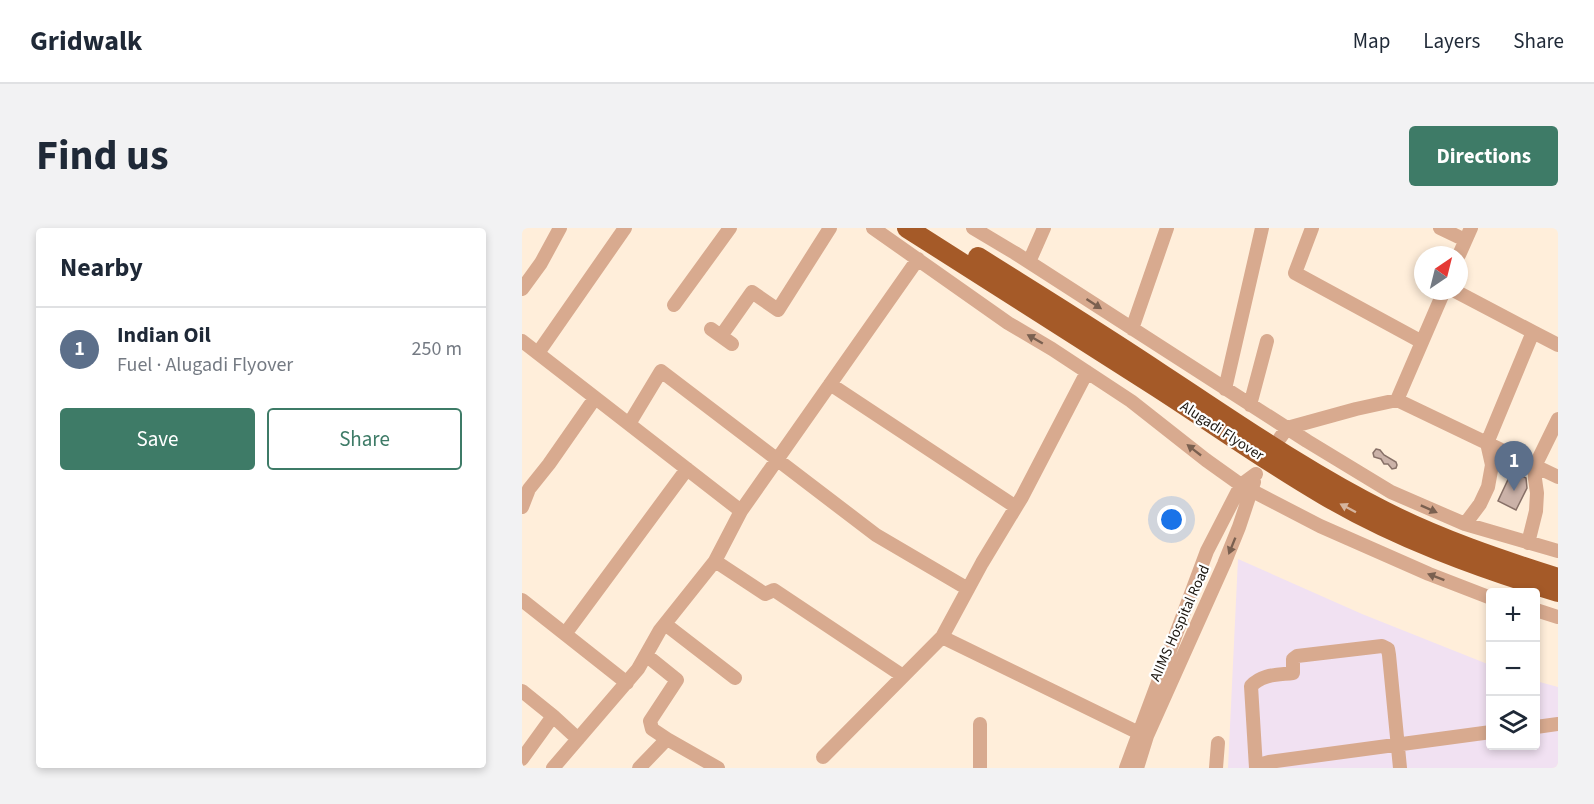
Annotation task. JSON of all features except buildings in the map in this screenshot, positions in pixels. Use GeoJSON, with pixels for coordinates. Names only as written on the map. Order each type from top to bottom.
{"type":"FeatureCollection","features":[{"type":"Feature","properties":{"kind":"highway","name":"Alugadi Flyover"},"geometry":{"type":"LineString","coordinates":[[908,228],[1324,496],[1430,548],[1496,573],[1558,592]]}},
{"type":"Feature","properties":{"kind":"highway","name":"Alugadi Flyover"},"geometry":{"type":"LineString","coordinates":[[933,228],[1269,445],[1336,485],[1384,511],[1437,535],[1499,559],[1558,578]]}},
{"type":"Feature","properties":{"kind":"street"},"geometry":{"type":"LineString","coordinates":[[522,289],[541,263],[560,228]]}},
{"type":"Feature","properties":{"kind":"street"},"geometry":{"type":"LineString","coordinates":[[538,353],[625,228]]}},
{"type":"Feature","properties":{"kind":"street"},"geometry":{"type":"LineString","coordinates":[[674,305],[730,228]]}},
{"type":"Feature","properties":{"kind":"street"},"geometry":{"type":"LineString","coordinates":[[721,336],[752,292],[778,310],[830,228]]}},
{"type":"Feature","properties":{"kind":"street"},"geometry":{"type":"LineString","coordinates":[[873,228],[1008,323],[1131,401],[1206,460],[1247,488],[1320,526],[1429,574],[1486,596]]}},
{"type":"Feature","properties":{"kind":"street"},"geometry":{"type":"LineString","coordinates":[[974,228],[1250,405],[1284,433],[1391,492],[1465,524],[1558,551]]}},
{"type":"Feature","properties":{"kind":"street"},"geometry":{"type":"LineString","coordinates":[[1029,262],[1044,228]]}},
{"type":"Feature","properties":{"kind":"street"},"geometry":{"type":"LineString","coordinates":[[1132,329],[1167,228]]}},
{"type":"Feature","properties":{"kind":"street"},"geometry":{"type":"LineString","coordinates":[[1225,389],[1262,228]]}},
{"type":"Feature","properties":{"kind":"street"},"geometry":{"type":"LineString","coordinates":[[1312,228],[1295,273],[1422,342]]}},
{"type":"Feature","properties":{"kind":"street"},"geometry":{"type":"LineString","coordinates":[[1440,228],[1468,234]]}},
{"type":"Feature","properties":{"kind":"street"},"geometry":{"type":"LineString","coordinates":[[553,768],[638,669],[664,624],[715,561],[741,511],[918,259]]}},
{"type":"Feature","properties":{"kind":"street"},"geometry":{"type":"LineString","coordinates":[[1468,298],[1558,345]]}},
{"type":"Feature","properties":{"kind":"street"},"geometry":{"type":"LineString","coordinates":[[1397,400],[1440,300]]}},
{"type":"Feature","properties":{"kind":"street"},"geometry":{"type":"LineString","coordinates":[[1465,524],[1480,504],[1488,487],[1492,465],[1487,443],[1533,332]]}},
{"type":"Feature","properties":{"kind":"street"},"geometry":{"type":"LineString","coordinates":[[522,341],[741,511]]}},
{"type":"Feature","properties":{"kind":"street"},"geometry":{"type":"LineString","coordinates":[[1250,405],[1268,341]]}},
{"type":"Feature","properties":{"kind":"street"},"geometry":{"type":"LineString","coordinates":[[628,424],[662,371],[876,536],[968,589]]}},
{"type":"Feature","properties":{"kind":"street"},"geometry":{"type":"LineString","coordinates":[[823,757],[942,637],[1016,507],[1088,372]]}},
{"type":"Feature","properties":{"kind":"street"},"geometry":{"type":"LineString","coordinates":[[830,384],[1016,507]]}},
{"type":"Feature","properties":{"kind":"street"},"geometry":{"type":"LineString","coordinates":[[522,507],[530,489],[595,398]]}},
{"type":"Feature","properties":{"kind":"street"},"geometry":{"type":"LineString","coordinates":[[1284,433],[1356,409],[1397,400],[1558,477]]}},
{"type":"Feature","properties":{"kind":"street"},"geometry":{"type":"LineString","coordinates":[[1528,543],[1536,511],[1535,466],[1558,419]]}},
{"type":"Feature","properties":{"kind":"street"},"geometry":{"type":"LineString","coordinates":[[566,634],[687,469]]}},
{"type":"Feature","properties":{"kind":"street","name":"AIIMS Hospital Road"},"geometry":{"type":"LineString","coordinates":[[1126,768],[1207,551],[1225,518],[1247,488]]}},
{"type":"Feature","properties":{"kind":"street","name":"AIIMS Hospital Road"},"geometry":{"type":"LineString","coordinates":[[1137,768],[1147,736],[1224,564],[1247,488]]}},
{"type":"Feature","properties":{"kind":"street"},"geometry":{"type":"LineString","coordinates":[[715,561],[765,594],[774,590],[903,676]]}},
{"type":"Feature","properties":{"kind":"street"},"geometry":{"type":"LineString","coordinates":[[522,600],[627,683]]}},
{"type":"Feature","properties":{"kind":"street"},"geometry":{"type":"LineString","coordinates":[[1540,611],[1558,616]]}},
{"type":"Feature","properties":{"kind":"street"},"geometry":{"type":"LineString","coordinates":[[664,624],[735,678]]}},
{"type":"Feature","properties":{"kind":"street"},"geometry":{"type":"LineString","coordinates":[[942,637],[1139,733]]}},
{"type":"Feature","properties":{"kind":"street"},"geometry":{"type":"LineString","coordinates":[[1257,768],[1251,686],[1261,677],[1293,672],[1293,660],[1297,656],[1382,646],[1388,649],[1400,768]]}},
{"type":"Feature","properties":{"kind":"street"},"geometry":{"type":"LineString","coordinates":[[646,655],[677,680],[650,721],[652,729],[718,768]]}},
{"type":"Feature","properties":{"kind":"street"},"geometry":{"type":"LineString","coordinates":[[522,691],[578,739]]}},
{"type":"Feature","properties":{"kind":"street"},"geometry":{"type":"LineString","coordinates":[[522,759],[553,716]]}},
{"type":"Feature","properties":{"kind":"street"},"geometry":{"type":"LineString","coordinates":[[980,768],[981,724]]}},
{"type":"Feature","properties":{"kind":"street"},"geometry":{"type":"LineString","coordinates":[[1540,726],[1558,724]]}},
{"type":"Feature","properties":{"kind":"street"},"geometry":{"type":"LineString","coordinates":[[1257,768],[1269,762],[1486,733]]}},
{"type":"Feature","properties":{"kind":"street"},"geometry":{"type":"LineString","coordinates":[[639,768],[667,739]]}},
{"type":"Feature","properties":{"kind":"street"},"geometry":{"type":"LineString","coordinates":[[1216,768],[1218,743]]}},
{"type":"Feature","properties":{"kind":"shaded area"},"geometry":{"type":"Polygon","coordinates":[[[1238,559],[1362,614],[1486,663],[1486,750],[1540,750],[1540,682],[1558,687],[1558,768],[1228,768],[1238,559]]]}},
{"type":"Feature","properties":{"kind":"place","name":"Indian Oil"},"geometry":{"type":"Point","coordinates":[1514,491]}}]}
